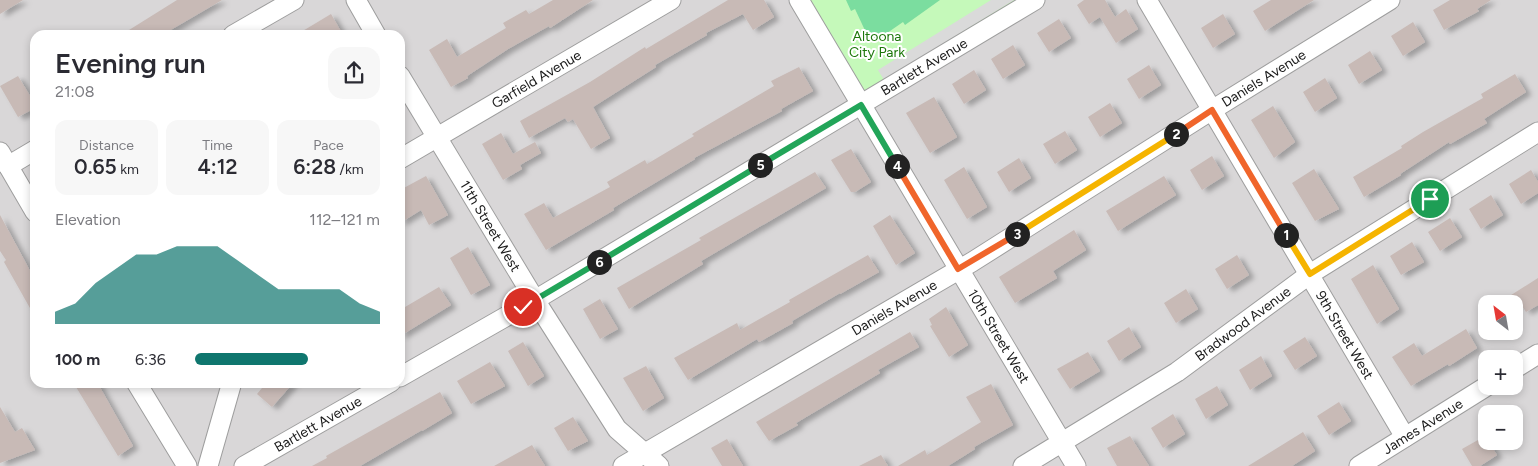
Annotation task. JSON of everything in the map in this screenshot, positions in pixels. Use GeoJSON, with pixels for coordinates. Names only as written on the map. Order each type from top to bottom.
{"type":"FeatureCollection","features":[{"type":"Feature","properties":{"kind":"street"},"geometry":{"type":"LineString","coordinates":[[242,30],[294,0]]}},
{"type":"Feature","properties":{"kind":"street"},"geometry":{"type":"LineString","coordinates":[[356,0],[373,30]]}},
{"type":"Feature","properties":{"kind":"street","name":"Garfield Avenue"},"geometry":{"type":"LineString","coordinates":[[405,156],[671,0]]}},
{"type":"Feature","properties":{"kind":"street","name":"10th Street West"},"geometry":{"type":"LineString","coordinates":[[799,0],[1076,466]]}},
{"type":"Feature","properties":{"kind":"street","name":"Bartlett Avenue"},"geometry":{"type":"LineString","coordinates":[[405,374],[535,300],[1035,0]]}},
{"type":"Feature","properties":{"kind":"street","name":"9th Street West"},"geometry":{"type":"LineString","coordinates":[[1147,0],[1405,437]]}},
{"type":"Feature","properties":{"kind":"street","name":"Daniels Avenue"},"geometry":{"type":"LineString","coordinates":[[623,466],[958,269],[1390,0]]}},
{"type":"Feature","properties":{"kind":"street","name":"11th Street West"},"geometry":{"type":"LineString","coordinates":[[405,85],[535,300],[618,429],[658,466]]}},
{"type":"Feature","properties":{"kind":"street","name":"Bradwood Avenue"},"geometry":{"type":"LineString","coordinates":[[1023,466],[1177,372],[1310,274],[1538,132]]}},
{"type":"Feature","properties":{"kind":"street"},"geometry":{"type":"LineString","coordinates":[[30,151],[4,159],[30,203]]}},
{"type":"Feature","properties":{"kind":"street"},"geometry":{"type":"LineString","coordinates":[[1523,364],[1538,354]]}},
{"type":"Feature","properties":{"kind":"street"},"geometry":{"type":"LineString","coordinates":[[140,388],[187,466]]}},
{"type":"Feature","properties":{"kind":"street"},"geometry":{"type":"LineString","coordinates":[[208,466],[230,388]]}},
{"type":"Feature","properties":{"kind":"street","name":"Bartlett Avenue"},"geometry":{"type":"LineString","coordinates":[[244,466],[380,388]]}},
{"type":"Feature","properties":{"kind":"street","name":"James Avenue"},"geometry":{"type":"LineString","coordinates":[[1359,466],[1478,392]]}},
{"type":"Feature","properties":{"kind":"shaded area"},"geometry":{"type":"Polygon","coordinates":[[[0,0],[1538,0],[1538,466],[0,466],[0,0]]]}},
{"type":"Feature","properties":{"kind":"shaded area"},"geometry":{"type":"Polygon","coordinates":[[[991,0],[1014,0],[884,80],[878,70],[991,0]]]}},
{"type":"Feature","properties":{"kind":"green space","name":"Altoona City Park"},"geometry":{"type":"Polygon","coordinates":[[[799,0],[1035,0],[861,105],[799,0]]]}},
{"type":"Feature","properties":{"kind":"green space"},"geometry":{"type":"Polygon","coordinates":[[[846,0],[940,0],[905,25],[903,22],[877,40],[869,39],[855,9],[851,11],[846,0]]]}},
{"type":"Feature","properties":{"kind":"building"},"geometry":{"type":"Polygon","coordinates":[[[0,0],[23,0],[0,14],[0,0]]]}},
{"type":"Feature","properties":{"kind":"building"},"geometry":{"type":"Polygon","coordinates":[[[177,0],[222,0],[171,30],[129,30],[177,0]]]}},
{"type":"Feature","properties":{"kind":"building"},"geometry":{"type":"Polygon","coordinates":[[[553,0],[593,0],[550,28],[549,26],[508,49],[467,76],[468,78],[451,87],[429,50],[447,39],[457,57],[506,28],[503,23],[526,10],[529,14],[553,0]]]}},
{"type":"Feature","properties":{"kind":"building"},"geometry":{"type":"Polygon","coordinates":[[[728,0],[764,0],[774,17],[753,30],[743,14],[706,33],[707,35],[655,65],[656,67],[593,107],[610,138],[591,149],[573,119],[568,122],[565,118],[529,138],[520,121],[728,0]]]}},
{"type":"Feature","properties":{"kind":"building"},"geometry":{"type":"Polygon","coordinates":[[[1084,0],[1105,0],[1115,17],[1126,9],[1138,29],[1116,43],[1100,17],[1089,24],[1077,5],[1084,0]]]}},
{"type":"Feature","properties":{"kind":"building"},"geometry":{"type":"Polygon","coordinates":[[[1271,0],[1314,0],[1265,31],[1253,11],[1271,0]]]}},
{"type":"Feature","properties":{"kind":"building"},"geometry":{"type":"Polygon","coordinates":[[[1450,0],[1491,0],[1477,9],[1479,11],[1444,30],[1433,10],[1450,0]]]}},
{"type":"Feature","properties":{"kind":"building"},"geometry":{"type":"Polygon","coordinates":[[[331,14],[340,30],[304,30],[331,14]]]}},
{"type":"Feature","properties":{"kind":"building"},"geometry":{"type":"Polygon","coordinates":[[[1223,14],[1235,34],[1213,48],[1201,28],[1223,14]]]}},
{"type":"Feature","properties":{"kind":"building"},"geometry":{"type":"Polygon","coordinates":[[[1059,19],[1071,38],[1049,52],[1037,33],[1059,19]]]}},
{"type":"Feature","properties":{"kind":"building"},"geometry":{"type":"Polygon","coordinates":[[[1413,22],[1425,42],[1403,56],[1391,36],[1413,22]]]}},
{"type":"Feature","properties":{"kind":"building"},"geometry":{"type":"Polygon","coordinates":[[[1013,45],[1025,65],[1003,79],[991,59],[1013,45]]]}},
{"type":"Feature","properties":{"kind":"building"},"geometry":{"type":"Polygon","coordinates":[[[1370,51],[1382,70],[1359,84],[1348,65],[1370,51]]]}},
{"type":"Feature","properties":{"kind":"building"},"geometry":{"type":"Polygon","coordinates":[[[1149,65],[1161,85],[1139,99],[1127,79],[1149,65]]]}},
{"type":"Feature","properties":{"kind":"building"},"geometry":{"type":"Polygon","coordinates":[[[799,67],[813,91],[781,109],[782,111],[694,158],[613,208],[614,210],[546,250],[524,214],[544,203],[553,218],[610,187],[607,182],[645,160],[647,164],[694,136],[692,134],[774,86],[771,81],[799,67]]]}},
{"type":"Feature","properties":{"kind":"building"},"geometry":{"type":"Polygon","coordinates":[[[974,70],[986,90],[964,104],[952,84],[974,70]]]}},
{"type":"Feature","properties":{"kind":"building"},"geometry":{"type":"Polygon","coordinates":[[[1515,74],[1526,92],[1484,119],[1487,123],[1450,144],[1449,142],[1401,175],[1364,197],[1353,177],[1402,148],[1401,146],[1423,132],[1483,98],[1481,94],[1515,74]]]}},
{"type":"Feature","properties":{"kind":"building"},"geometry":{"type":"Polygon","coordinates":[[[18,76],[30,96],[30,111],[18,117],[0,86],[18,76]]]}},
{"type":"Feature","properties":{"kind":"building"},"geometry":{"type":"Polygon","coordinates":[[[1325,78],[1337,98],[1315,112],[1303,92],[1325,78]]]}},
{"type":"Feature","properties":{"kind":"building"},"geometry":{"type":"Polygon","coordinates":[[[934,97],[957,137],[930,153],[906,113],[934,97]]]}},
{"type":"Feature","properties":{"kind":"building"},"geometry":{"type":"Polygon","coordinates":[[[1110,103],[1122,123],[1100,137],[1088,117],[1110,103]]]}},
{"type":"Feature","properties":{"kind":"building"},"geometry":{"type":"Polygon","coordinates":[[[1273,106],[1295,142],[1274,158],[1251,120],[1273,106]]]}},
{"type":"Feature","properties":{"kind":"building"},"geometry":{"type":"Polygon","coordinates":[[[1065,131],[1077,150],[1055,164],[1043,144],[1065,131]]]}},
{"type":"Feature","properties":{"kind":"building"},"geometry":{"type":"Polygon","coordinates":[[[501,133],[513,154],[535,142],[541,153],[520,165],[522,169],[503,180],[482,144],[501,133]]]}},
{"type":"Feature","properties":{"kind":"building"},"geometry":{"type":"Polygon","coordinates":[[[851,149],[871,182],[855,192],[851,192],[831,160],[851,149]]]}},
{"type":"Feature","properties":{"kind":"building"},"geometry":{"type":"Polygon","coordinates":[[[1212,156],[1224,176],[1202,190],[1190,170],[1212,156]]]}},
{"type":"Feature","properties":{"kind":"building"},"geometry":{"type":"Polygon","coordinates":[[[1019,158],[1031,178],[1009,192],[997,172],[1019,158]]]}},
{"type":"Feature","properties":{"kind":"building"},"geometry":{"type":"Polygon","coordinates":[[[964,167],[987,207],[967,219],[944,180],[964,167]]]}},
{"type":"Feature","properties":{"kind":"building"},"geometry":{"type":"Polygon","coordinates":[[[1314,169],[1339,209],[1315,221],[1292,183],[1314,169]]]}},
{"type":"Feature","properties":{"kind":"building"},"geometry":{"type":"Polygon","coordinates":[[[1531,170],[1538,182],[1538,193],[1521,204],[1509,184],[1531,170]]]}},
{"type":"Feature","properties":{"kind":"building"},"geometry":{"type":"Polygon","coordinates":[[[815,172],[826,188],[701,261],[703,264],[629,309],[617,288],[701,240],[699,238],[815,172]]]}},
{"type":"Feature","properties":{"kind":"building"},"geometry":{"type":"Polygon","coordinates":[[[426,176],[448,215],[429,225],[421,210],[405,220],[405,187],[426,176]]]}},
{"type":"Feature","properties":{"kind":"building"},"geometry":{"type":"Polygon","coordinates":[[[1164,176],[1176,195],[1118,231],[1106,211],[1164,176]]]}},
{"type":"Feature","properties":{"kind":"building"},"geometry":{"type":"Polygon","coordinates":[[[1491,195],[1503,215],[1481,229],[1469,209],[1491,195]]]}},
{"type":"Feature","properties":{"kind":"building"},"geometry":{"type":"Polygon","coordinates":[[[0,215],[30,271],[30,308],[4,262],[6,260],[0,251],[0,215]]]}},
{"type":"Feature","properties":{"kind":"building"},"geometry":{"type":"Polygon","coordinates":[[[890,215],[915,253],[896,265],[873,226],[890,215]]]}},
{"type":"Feature","properties":{"kind":"building"},"geometry":{"type":"Polygon","coordinates":[[[1450,218],[1462,237],[1440,251],[1428,232],[1450,218]]]}},
{"type":"Feature","properties":{"kind":"building"},"geometry":{"type":"Polygon","coordinates":[[[1074,230],[1086,250],[1053,271],[1057,278],[1015,303],[999,277],[1074,230]]]}},
{"type":"Feature","properties":{"kind":"building"},"geometry":{"type":"Polygon","coordinates":[[[1412,242],[1424,262],[1401,275],[1390,256],[1412,242]]]}},
{"type":"Feature","properties":{"kind":"building"},"geometry":{"type":"Polygon","coordinates":[[[468,247],[490,285],[471,295],[450,258],[468,247]]]}},
{"type":"Feature","properties":{"kind":"building"},"geometry":{"type":"Polygon","coordinates":[[[868,255],[879,272],[792,321],[793,323],[759,342],[757,339],[688,380],[674,358],[737,323],[740,330],[868,255]]]}},
{"type":"Feature","properties":{"kind":"building"},"geometry":{"type":"Polygon","coordinates":[[[1237,255],[1249,275],[1227,289],[1215,269],[1237,255]]]}},
{"type":"Feature","properties":{"kind":"building"},"geometry":{"type":"Polygon","coordinates":[[[1373,265],[1399,309],[1377,324],[1351,279],[1373,265]]]}},
{"type":"Feature","properties":{"kind":"building"},"geometry":{"type":"Polygon","coordinates":[[[1538,278],[1538,305],[1526,312],[1523,307],[1523,295],[1511,295],[1538,278]]]}},
{"type":"Feature","properties":{"kind":"building"},"geometry":{"type":"Polygon","coordinates":[[[439,287],[451,305],[405,333],[405,307],[439,287]]]}},
{"type":"Feature","properties":{"kind":"building"},"geometry":{"type":"Polygon","coordinates":[[[1186,289],[1198,309],[1176,323],[1164,303],[1186,289]]]}},
{"type":"Feature","properties":{"kind":"building"},"geometry":{"type":"Polygon","coordinates":[[[600,299],[618,329],[600,339],[583,309],[600,299]]]}},
{"type":"Feature","properties":{"kind":"building"},"geometry":{"type":"Polygon","coordinates":[[[946,307],[968,345],[949,357],[930,326],[932,325],[929,319],[946,307]]]}},
{"type":"Feature","properties":{"kind":"building"},"geometry":{"type":"Polygon","coordinates":[[[1129,327],[1141,347],[1119,361],[1107,341],[1129,327]]]}},
{"type":"Feature","properties":{"kind":"building"},"geometry":{"type":"Polygon","coordinates":[[[1466,329],[1477,348],[1449,366],[1448,364],[1411,386],[1392,357],[1414,343],[1422,356],[1466,329]]]}},
{"type":"Feature","properties":{"kind":"building"},"geometry":{"type":"Polygon","coordinates":[[[910,332],[919,347],[878,370],[880,373],[796,423],[798,425],[769,441],[756,422],[910,332]]]}},
{"type":"Feature","properties":{"kind":"building"},"geometry":{"type":"Polygon","coordinates":[[[1305,337],[1317,356],[1295,370],[1283,351],[1305,337]]]}},
{"type":"Feature","properties":{"kind":"building"},"geometry":{"type":"Polygon","coordinates":[[[523,342],[544,376],[528,386],[508,351],[523,342]]]}},
{"type":"Feature","properties":{"kind":"building"},"geometry":{"type":"Polygon","coordinates":[[[1088,352],[1100,371],[1070,389],[1057,369],[1088,352]]]}},
{"type":"Feature","properties":{"kind":"building"},"geometry":{"type":"Polygon","coordinates":[[[1261,356],[1272,376],[1250,390],[1239,370],[1261,356]]]}},
{"type":"Feature","properties":{"kind":"building"},"geometry":{"type":"Polygon","coordinates":[[[490,362],[505,386],[471,404],[457,381],[490,362]]]}},
{"type":"Feature","properties":{"kind":"building"},"geometry":{"type":"Polygon","coordinates":[[[646,366],[664,398],[643,411],[623,378],[646,366]]]}},
{"type":"Feature","properties":{"kind":"building"},"geometry":{"type":"Polygon","coordinates":[[[991,384],[1013,425],[974,447],[975,449],[948,466],[898,466],[925,450],[927,455],[981,422],[966,397],[991,384]]]}},
{"type":"Feature","properties":{"kind":"building"},"geometry":{"type":"Polygon","coordinates":[[[1217,386],[1228,405],[1206,419],[1195,399],[1217,386]]]}},
{"type":"Feature","properties":{"kind":"building"},"geometry":{"type":"Polygon","coordinates":[[[77,388],[100,388],[133,446],[118,456],[77,388]]]}},
{"type":"Feature","properties":{"kind":"building"},"geometry":{"type":"Polygon","coordinates":[[[262,388],[289,388],[272,407],[257,394],[262,388]]]}},
{"type":"Feature","properties":{"kind":"building"},"geometry":{"type":"Polygon","coordinates":[[[440,392],[452,413],[422,431],[360,466],[312,466],[327,458],[326,456],[440,392]]]}},
{"type":"Feature","properties":{"kind":"building"},"geometry":{"type":"Polygon","coordinates":[[[1339,402],[1351,421],[1329,435],[1317,416],[1339,402]]]}},
{"type":"Feature","properties":{"kind":"building"},"geometry":{"type":"Polygon","coordinates":[[[0,407],[15,432],[22,428],[35,450],[0,463],[0,407]]]}},
{"type":"Feature","properties":{"kind":"building"},"geometry":{"type":"Polygon","coordinates":[[[1173,414],[1185,434],[1163,448],[1151,428],[1173,414]]]}},
{"type":"Feature","properties":{"kind":"building"},"geometry":{"type":"Polygon","coordinates":[[[573,417],[588,441],[568,451],[554,428],[573,417]]]}},
{"type":"Feature","properties":{"kind":"building"},"geometry":{"type":"Polygon","coordinates":[[[1303,432],[1315,451],[1292,466],[1248,466],[1303,432]]]}},
{"type":"Feature","properties":{"kind":"building"},"geometry":{"type":"Polygon","coordinates":[[[1130,436],[1149,466],[1117,466],[1107,448],[1130,436]]]}},
{"type":"Feature","properties":{"kind":"building"},"geometry":{"type":"Polygon","coordinates":[[[727,439],[743,466],[722,466],[711,448],[727,439]]]}},
{"type":"Feature","properties":{"kind":"building"},"geometry":{"type":"Polygon","coordinates":[[[1478,440],[1478,450],[1494,450],[1497,455],[1480,466],[1472,466],[1462,449],[1478,440]]]}},
{"type":"Feature","properties":{"kind":"building"},"geometry":{"type":"Polygon","coordinates":[[[532,445],[545,466],[494,466],[532,445]]]}},
{"type":"Feature","properties":{"kind":"building"},"geometry":{"type":"Polygon","coordinates":[[[881,455],[888,466],[859,466],[881,455]]]}},
{"type":"Feature","properties":{"kind":"route"},"geometry":{"type":"LineString","coordinates":[[523,307],[861,105],[958,269],[1212,110],[1310,274],[1430,199]]}}]}
